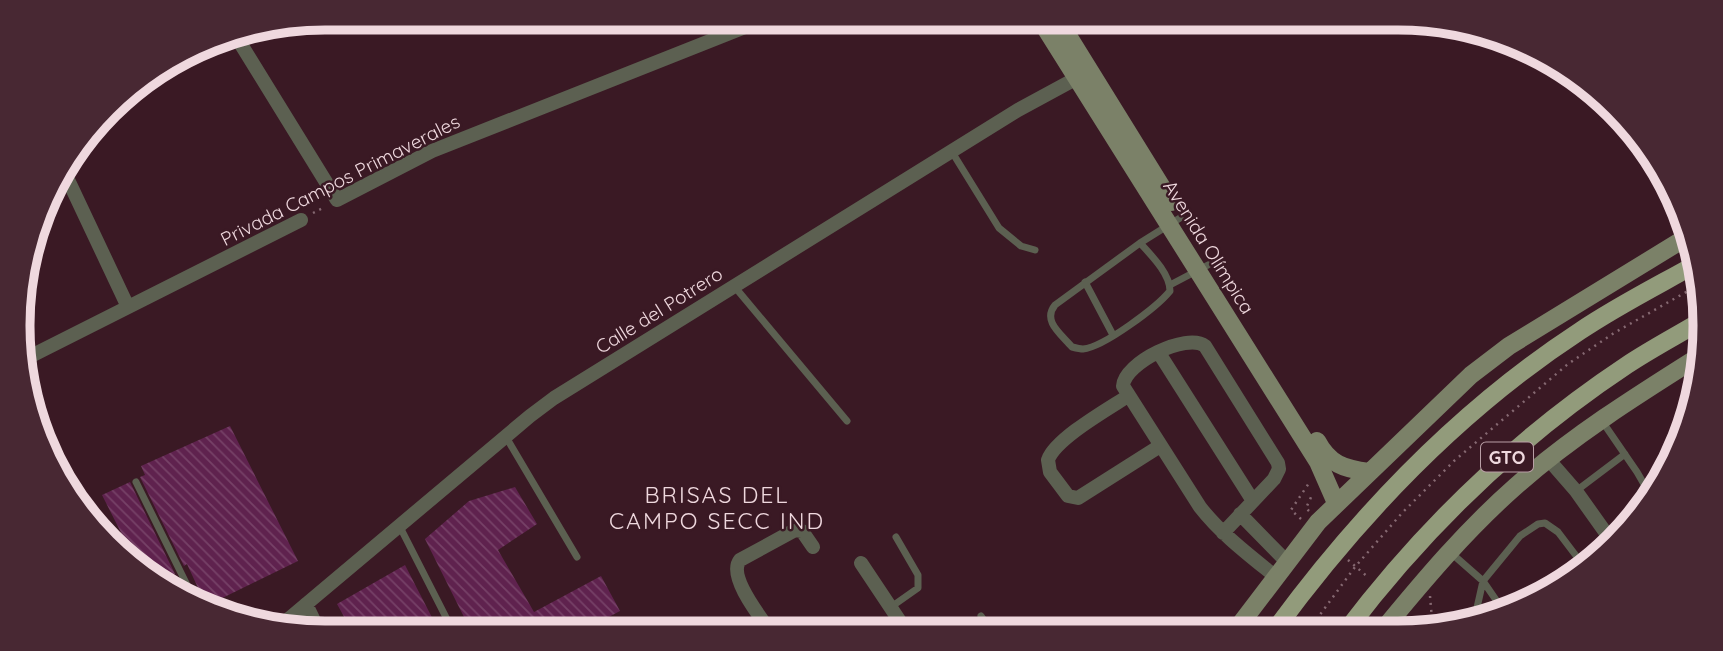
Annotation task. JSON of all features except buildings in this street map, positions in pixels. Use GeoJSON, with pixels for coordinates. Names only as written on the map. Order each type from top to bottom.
{"type":"FeatureCollection","features":[{"type":"Feature","properties":{"kind":"main road","name":"GTO"},"geometry":{"type":"LineString","coordinates":[[1282,621],[1351,532],[1408,472],[1469,416],[1515,378],[1580,331],[1688,269]]}},
{"type":"Feature","properties":{"kind":"main road","name":"GTO"},"geometry":{"type":"LineString","coordinates":[[1354,621],[1422,540],[1498,465],[1628,364],[1693,325]]}},
{"type":"Feature","properties":{"kind":"street","name":"Privada Campos Primaverales"},"geometry":{"type":"LineString","coordinates":[[337,200],[432,151],[738,30]]}},
{"type":"Feature","properties":{"kind":"street","name":"Avenida Olímpica"},"geometry":{"type":"LineString","coordinates":[[1049,30],[1083,73]]}},
{"type":"Feature","properties":{"kind":"street","name":"Avenida Olímpica"},"geometry":{"type":"LineString","coordinates":[[1063,30],[1083,73],[1203,267],[1318,462],[1336,503]]}},
{"type":"Feature","properties":{"kind":"street"},"geometry":{"type":"LineString","coordinates":[[240,42],[337,200]]}},
{"type":"Feature","properties":{"kind":"street","name":"Calle del Potrero"},"geometry":{"type":"LineString","coordinates":[[288,619],[554,398],[1018,110],[1083,73]]}},
{"type":"Feature","properties":{"kind":"street"},"geometry":{"type":"LineString","coordinates":[[68,180],[128,307]]}},
{"type":"Feature","properties":{"kind":"street","name":"Privada Campos Primaverales"},"geometry":{"type":"LineString","coordinates":[[31,356],[301,220]]}},
{"type":"Feature","properties":{"kind":"street"},"geometry":{"type":"LineString","coordinates":[[1243,621],[1287,562],[1309,520],[1336,503],[1440,403],[1509,346],[1680,238]]}},
{"type":"Feature","properties":{"kind":"street","name":"Avenida Olímpica"},"geometry":{"type":"LineString","coordinates":[[1203,267],[1322,452],[1340,466],[1369,472]]}},
{"type":"Feature","properties":{"kind":"street"},"geometry":{"type":"LineString","coordinates":[[1223,533],[1274,479],[1279,469],[1278,463],[1210,352],[1202,343],[1180,343],[1149,356],[1128,372],[1123,386],[1200,507],[1223,533],[1276,577]]}},
{"type":"Feature","properties":{"kind":"street"},"geometry":{"type":"LineString","coordinates":[[1159,353],[1253,501]]}},
{"type":"Feature","properties":{"kind":"street"},"geometry":{"type":"LineString","coordinates":[[1390,621],[1428,575],[1503,498],[1602,421],[1691,361]]}},
{"type":"Feature","properties":{"kind":"street"},"geometry":{"type":"LineString","coordinates":[[1128,396],[1087,423],[1054,450],[1048,460],[1050,472],[1068,496],[1078,498],[1160,446]]}},
{"type":"Feature","properties":{"kind":"street"},"geometry":{"type":"LineString","coordinates":[[1549,460],[1576,491],[1607,535]]}},
{"type":"Feature","properties":{"kind":"street"},"geometry":{"type":"LineString","coordinates":[[1240,514],[1287,562]]}},
{"type":"Feature","properties":{"kind":"street"},"geometry":{"type":"LineString","coordinates":[[764,621],[742,588],[736,564],[795,530],[802,531],[813,547]]}},
{"type":"Feature","properties":{"kind":"street"},"geometry":{"type":"LineString","coordinates":[[861,563],[899,621]]}},
{"type":"Feature","properties":{"kind":"street"},"geometry":{"type":"LineString","coordinates":[[306,604],[314,621]]}},
{"type":"Feature","properties":{"kind":"lane"},"geometry":{"type":"LineString","coordinates":[[952,151],[999,228],[1020,246],[1035,250]]}},
{"type":"Feature","properties":{"kind":"lane"},"geometry":{"type":"LineString","coordinates":[[1140,243],[1163,271],[1170,291],[1113,335],[1084,349],[1072,347],[1049,319],[1049,312],[1085,282],[1140,243],[1175,221]]}},
{"type":"Feature","properties":{"kind":"lane"},"geometry":{"type":"LineString","coordinates":[[1170,285],[1203,267]]}},
{"type":"Feature","properties":{"kind":"lane"},"geometry":{"type":"LineString","coordinates":[[1085,282],[1113,335]]}},
{"type":"Feature","properties":{"kind":"lane"},"geometry":{"type":"LineString","coordinates":[[734,286],[847,421]]}},
{"type":"Feature","properties":{"kind":"lane"},"geometry":{"type":"LineString","coordinates":[[1602,421],[1645,487]]}},
{"type":"Feature","properties":{"kind":"lane"},"geometry":{"type":"LineString","coordinates":[[506,437],[577,557]]}},
{"type":"Feature","properties":{"kind":"lane"},"geometry":{"type":"LineString","coordinates":[[1576,491],[1625,454]]}},
{"type":"Feature","properties":{"kind":"lane"},"geometry":{"type":"LineString","coordinates":[[136,482],[188,587]]}},
{"type":"Feature","properties":{"kind":"lane"},"geometry":{"type":"LineString","coordinates":[[1476,610],[1483,581],[1497,561],[1520,536],[1538,524],[1545,523],[1558,532],[1578,560]]}},
{"type":"Feature","properties":{"kind":"lane"},"geometry":{"type":"LineString","coordinates":[[400,527],[448,621]]}},
{"type":"Feature","properties":{"kind":"lane"},"geometry":{"type":"LineString","coordinates":[[890,608],[918,589],[920,582],[896,537]]}},
{"type":"Feature","properties":{"kind":"lane"},"geometry":{"type":"LineString","coordinates":[[1450,552],[1483,581],[1499,604]]}},
{"type":"Feature","properties":{"kind":"lane"},"geometry":{"type":"LineString","coordinates":[[981,616],[984,621]]}},
{"type":"Feature","properties":{"kind":"path","name":"Privada Campos Primaverales"},"geometry":{"type":"LineString","coordinates":[[301,220],[337,200]]}},
{"type":"Feature","properties":{"kind":"path"},"geometry":{"type":"LineString","coordinates":[[1315,621],[1355,567],[1402,513],[1454,461],[1568,364],[1625,326],[1691,289]]}},
{"type":"Feature","properties":{"kind":"path"},"geometry":{"type":"LineString","coordinates":[[1310,482],[1315,490],[1306,508],[1309,520],[1290,510],[1310,482]]}},
{"type":"Feature","properties":{"kind":"path"},"geometry":{"type":"LineString","coordinates":[[1342,554],[1372,581]]}},
{"type":"Feature","properties":{"kind":"path"},"geometry":{"type":"LineString","coordinates":[[1428,575],[1432,619]]}},
{"type":"Feature","properties":{"kind":"path"},"geometry":{"type":"LineString","coordinates":[[1413,616],[1418,621]]}},
{"type":"Feature","properties":{"kind":"district","name":"BRISAS DEL CAMPO SECC IND"},"geometry":{"type":"Point","coordinates":[717,507]}}]}
